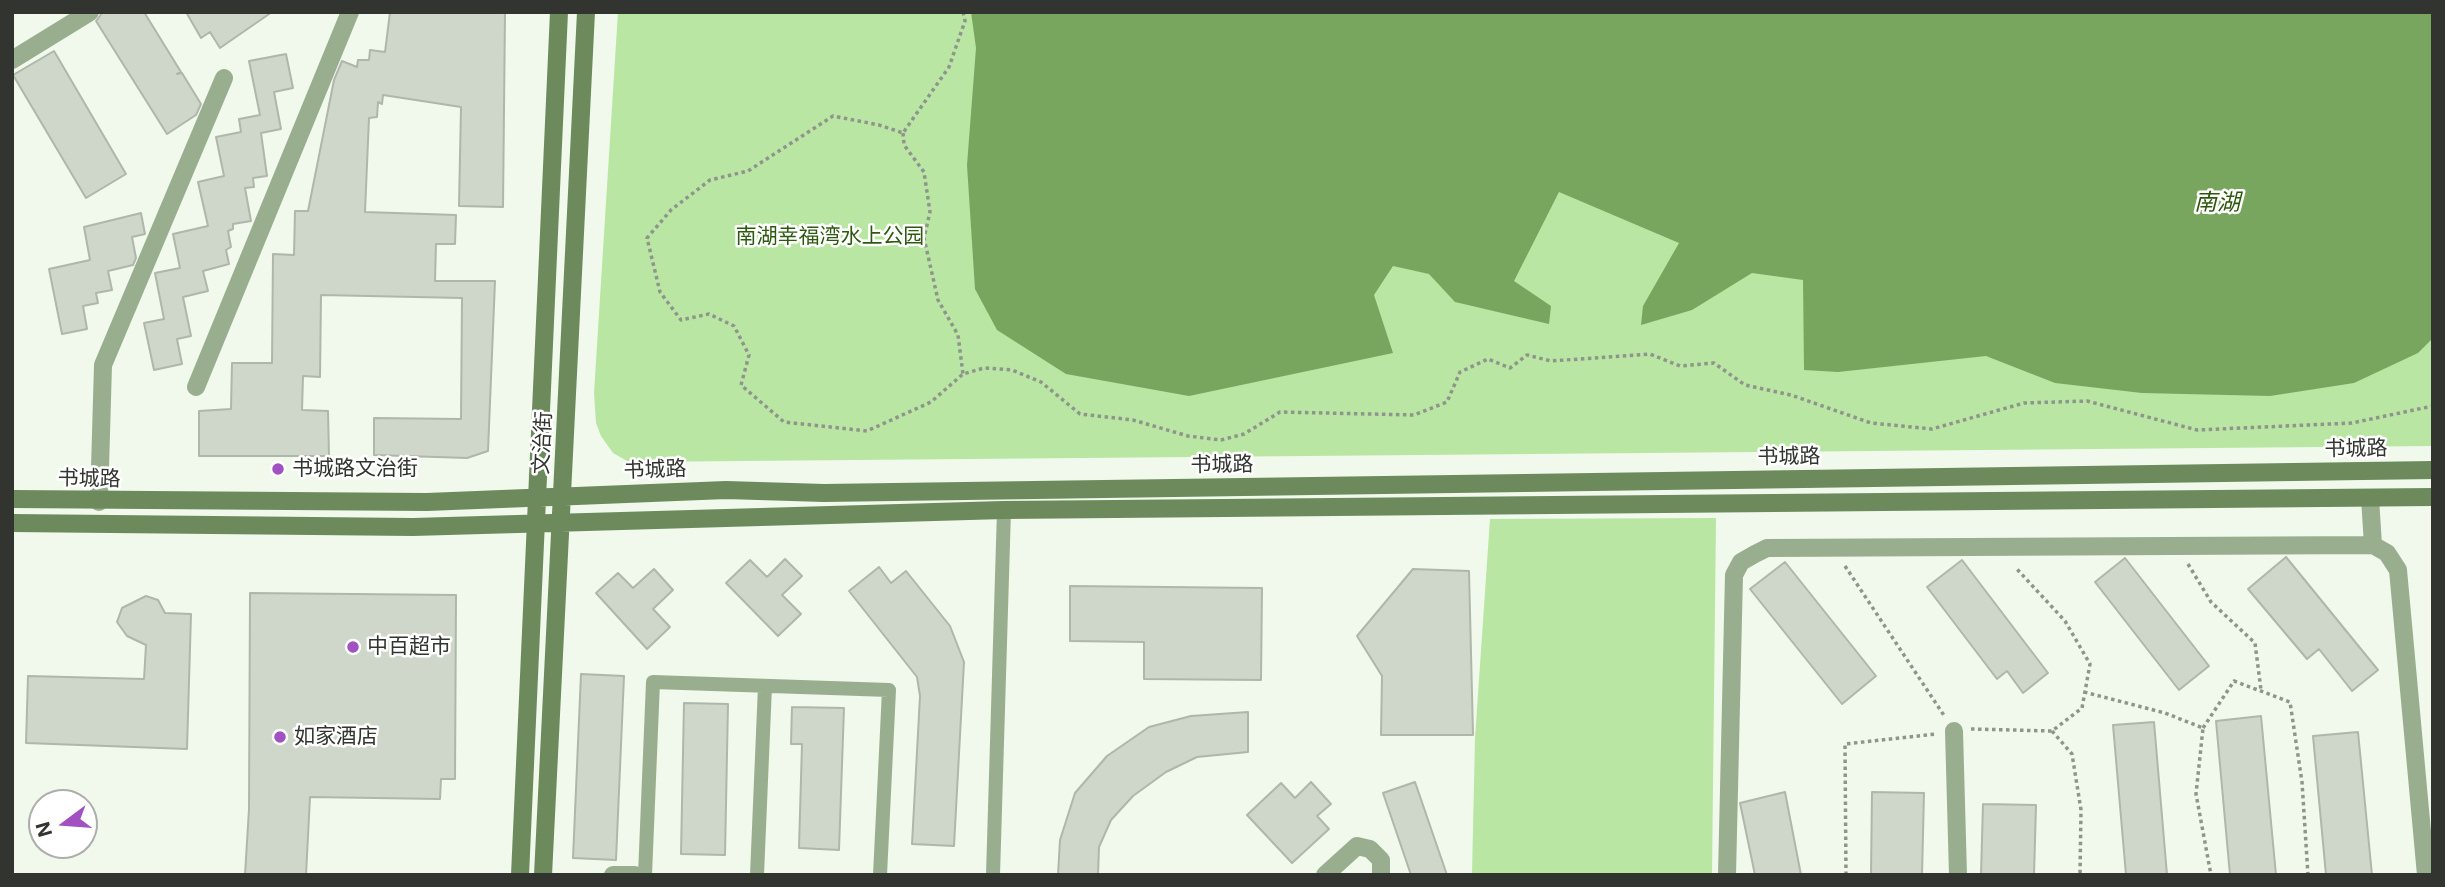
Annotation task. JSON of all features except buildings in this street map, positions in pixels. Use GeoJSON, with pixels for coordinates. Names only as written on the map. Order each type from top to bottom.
{"type":"FeatureCollection","features":[{"type":"Feature","properties":{"kind":"main road","name":"文治街"},"geometry":{"type":"LineString","coordinates":[[520,875],[559,12]]}},
{"type":"Feature","properties":{"kind":"main road","name":"文治街"},"geometry":{"type":"LineString","coordinates":[[543,875],[586,12]]}},
{"type":"Feature","properties":{"kind":"main road","name":"书城路"},"geometry":{"type":"LineString","coordinates":[[12,499],[99,502],[427,502],[726,490],[824,493],[2433,470]]}},
{"type":"Feature","properties":{"kind":"main road","name":"书城路"},"geometry":{"type":"LineString","coordinates":[[12,523],[400,527],[1004,510],[2433,497]]}},
{"type":"Feature","properties":{"kind":"street"},"geometry":{"type":"LineString","coordinates":[[12,60],[90,12]]}},
{"type":"Feature","properties":{"kind":"street"},"geometry":{"type":"LineString","coordinates":[[196,387],[350,12]]}},
{"type":"Feature","properties":{"kind":"street"},"geometry":{"type":"LineString","coordinates":[[99,502],[103,365],[224,78]]}},
{"type":"Feature","properties":{"kind":"street"},"geometry":{"type":"LineString","coordinates":[[2370,498],[2373,545]]}},
{"type":"Feature","properties":{"kind":"street"},"geometry":{"type":"LineString","coordinates":[[993,875],[1004,510]]}},
{"type":"Feature","properties":{"kind":"street"},"geometry":{"type":"LineString","coordinates":[[1727,875],[1734,575],[1741,562],[1768,548],[2373,545],[2387,552],[2398,570],[2426,875]]}},
{"type":"Feature","properties":{"kind":"street"},"geometry":{"type":"LineString","coordinates":[[645,875],[653,682],[889,690],[880,875]]}},
{"type":"Feature","properties":{"kind":"street"},"geometry":{"type":"LineString","coordinates":[[757,875],[765,686]]}},
{"type":"Feature","properties":{"kind":"street"},"geometry":{"type":"LineString","coordinates":[[1954,731],[1958,875]]}},
{"type":"Feature","properties":{"kind":"street"},"geometry":{"type":"LineString","coordinates":[[1325,875],[1357,846],[1370,849],[1381,860],[1381,875]]}},
{"type":"Feature","properties":{"kind":"street"},"geometry":{"type":"LineString","coordinates":[[613,875],[635,875]]}},
{"type":"Feature","properties":{"kind":"path"},"geometry":{"type":"LineString","coordinates":[[963,12],[965,21],[948,67],[902,133],[904,145],[924,172],[930,212],[924,238],[938,300],[958,335],[963,374]]}},
{"type":"Feature","properties":{"kind":"path"},"geometry":{"type":"LineString","coordinates":[[902,133],[879,125],[833,116],[748,171],[710,180],[671,211],[647,238],[660,292],[681,320],[709,314],[734,326],[749,355],[741,385],[785,422],[867,431],[931,402],[963,374],[984,368],[1012,370],[1041,382],[1080,414],[1133,420],[1188,436],[1221,440],[1244,434],[1280,412],[1414,415],[1447,402],[1460,372],[1488,359],[1510,368],[1527,355],[1551,361],[1650,354],[1680,366],[1714,363],[1745,385],[1791,395],[1871,423],[1932,429],[2024,403],[2087,401],[2197,430],[2353,424],[2433,406]]}},
{"type":"Feature","properties":{"kind":"path"},"geometry":{"type":"LineString","coordinates":[[2177,546],[2211,602],[2255,643],[2261,690]]}},
{"type":"Feature","properties":{"kind":"path"},"geometry":{"type":"LineString","coordinates":[[1846,875],[1845,744],[1954,731],[2052,731],[2082,708],[2090,664],[2065,621],[1997,547]]}},
{"type":"Feature","properties":{"kind":"path"},"geometry":{"type":"LineString","coordinates":[[1832,548],[1954,731]]}},
{"type":"Feature","properties":{"kind":"path"},"geometry":{"type":"LineString","coordinates":[[2211,875],[2196,794],[2203,728],[2234,681],[2290,702],[2302,782],[2308,875]]}},
{"type":"Feature","properties":{"kind":"path"},"geometry":{"type":"LineString","coordinates":[[2084,692],[2165,713],[2203,728]]}},
{"type":"Feature","properties":{"kind":"path"},"geometry":{"type":"LineString","coordinates":[[2052,731],[2072,754],[2081,810],[2080,875]]}},
{"type":"Feature","properties":{"kind":"green space","name":"南湖"},"geometry":{"type":"Polygon","coordinates":[[[618,12],[2433,12],[2433,446],[629,462],[613,453],[601,436],[596,423],[594,393],[618,12]]]}},
{"type":"Feature","properties":{"kind":"green space"},"geometry":{"type":"Polygon","coordinates":[[[1716,518],[1712,875],[1472,875],[1475,738],[1490,519],[1716,518]]]}},
{"type":"Feature","properties":{"kind":"water","name":"南湖"},"geometry":{"type":"Polygon","coordinates":[[[971,12],[2433,12],[2433,338],[2418,353],[2354,383],[2270,396],[2142,393],[2055,383],[1986,356],[1838,372],[1804,370],[1803,280],[1752,273],[1692,310],[1641,325],[1643,306],[1679,243],[1559,192],[1514,281],[1551,306],[1549,324],[1455,302],[1429,274],[1393,266],[1374,295],[1393,353],[1189,396],[1066,374],[997,330],[975,289],[967,165],[976,48],[971,12]]]}},
{"type":"Feature","properties":{"kind":"place","name":"书城路文治街"},"geometry":{"type":"Point","coordinates":[278,469]}},
{"type":"Feature","properties":{"kind":"place","name":"中百超市"},"geometry":{"type":"Point","coordinates":[353,647]}},
{"type":"Feature","properties":{"kind":"place","name":"如家酒店"},"geometry":{"type":"Point","coordinates":[280,737]}},
{"type":"Feature","properties":{"kind":"park label","name":"南湖幸福湾水上公园"},"geometry":{"type":"Point","coordinates":[830,237]}}]}
